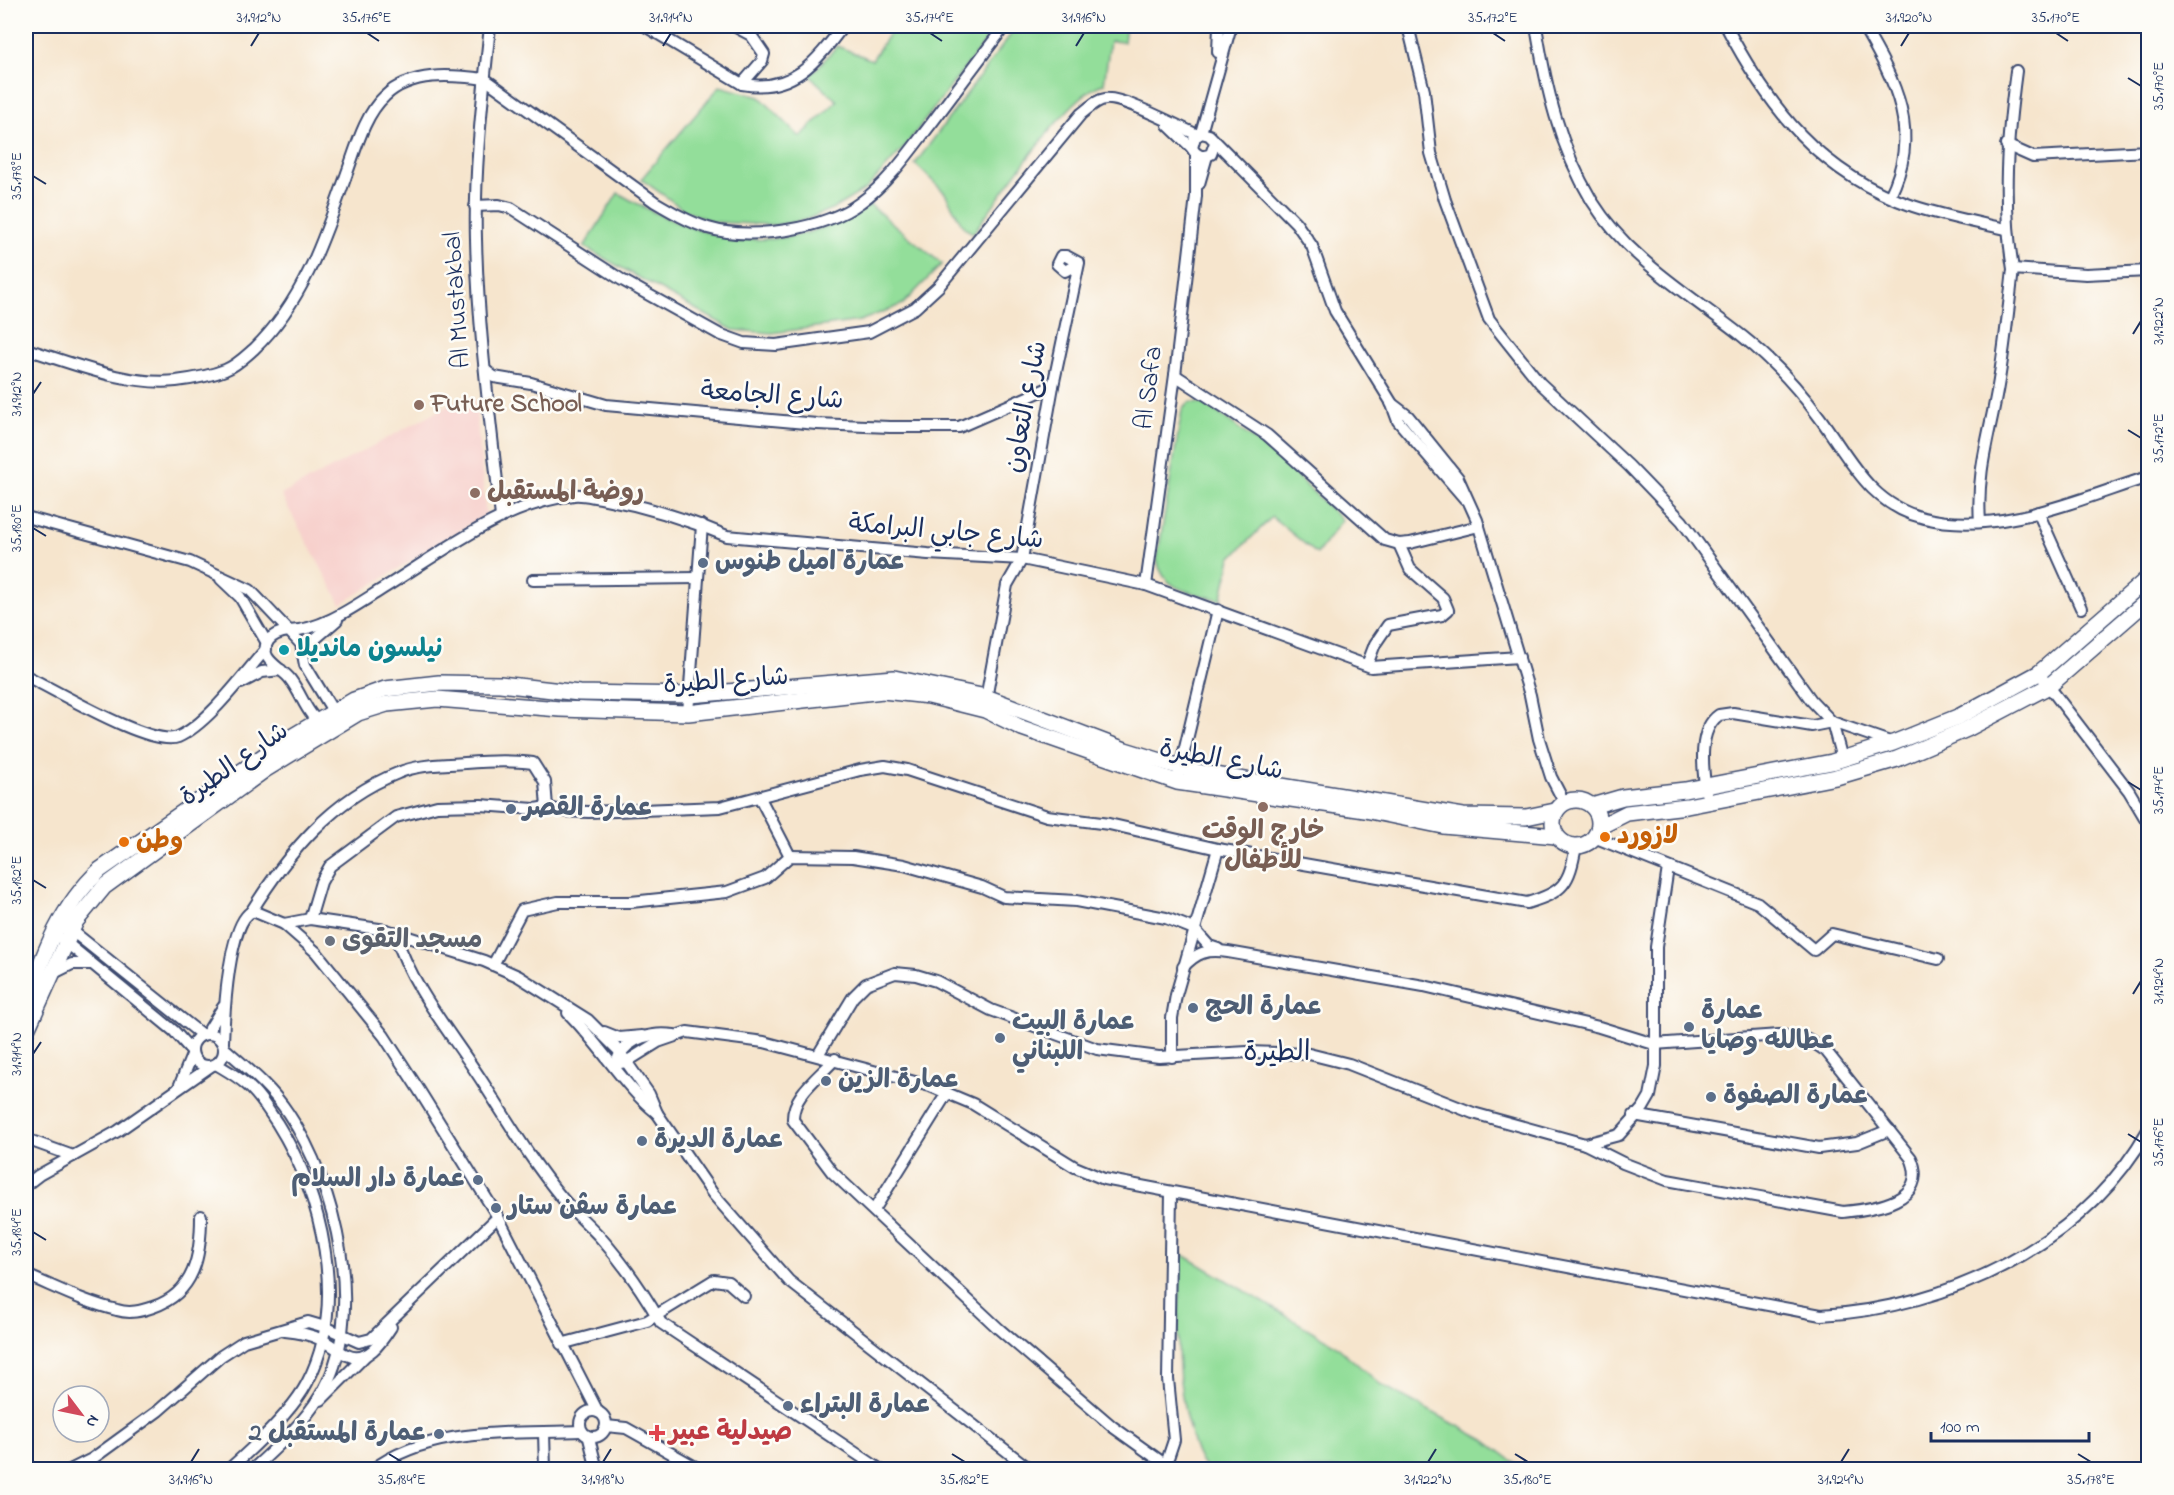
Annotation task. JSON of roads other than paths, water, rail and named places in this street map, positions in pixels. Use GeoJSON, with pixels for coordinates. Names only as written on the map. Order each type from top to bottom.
{"type":"FeatureCollection","features":[{"type":"Feature","properties":{"kind":"main road"},"geometry":{"type":"LineString","coordinates":[[1592,806],[1623,797],[1705,786],[1842,759],[1893,743],[1960,716],[2039,673],[2148,578]]}},
{"type":"Feature","properties":{"kind":"main road"},"geometry":{"type":"LineString","coordinates":[[1596,832],[1627,813],[1708,802],[1836,777],[1897,759],[1967,729],[2049,686],[2148,600]]}},
{"type":"Feature","properties":{"kind":"main road","name":"شارع الطيرة"},"geometry":{"type":"LineString","coordinates":[[26,1003],[54,930],[82,887],[100,870],[333,711],[354,699],[385,689],[412,684],[500,684],[579,693],[690,695],[894,678],[985,703],[1022,728],[1179,774],[1443,826],[1556,836]]}},
{"type":"Feature","properties":{"kind":"main road","name":"شارع الطيرة"},"geometry":{"type":"LineString","coordinates":[[26,1032],[68,937],[88,904],[104,887],[266,769],[358,712],[377,707],[437,699],[560,709],[688,713],[883,691],[985,703]]}},
{"type":"Feature","properties":{"kind":"main road","name":"شارع الطيرة"},"geometry":{"type":"LineString","coordinates":[[1179,774],[1463,816],[1526,817],[1560,807]]}},
{"type":"Feature","properties":{"kind":"main road"},"geometry":{"type":"LineString","coordinates":[[1580,799],[1592,806],[1599,817],[1596,832],[1590,842],[1576,846],[1563,843],[1556,836],[1552,819],[1560,807],[1580,799]]}},
{"type":"Feature","properties":{"kind":"street","name":"Al Mustakbal"},"geometry":{"type":"LineString","coordinates":[[490,26],[476,206],[485,370],[501,517]]}},
{"type":"Feature","properties":{"kind":"street"},"geometry":{"type":"LineString","coordinates":[[645,26],[742,84],[756,86],[776,84],[792,78],[816,61],[843,26]]}},
{"type":"Feature","properties":{"kind":"street"},"geometry":{"type":"LineString","coordinates":[[734,26],[751,35],[764,54],[762,61],[742,84]]}},
{"type":"Feature","properties":{"kind":"street"},"geometry":{"type":"LineString","coordinates":[[26,349],[119,376],[147,380],[174,381],[227,370],[265,339],[302,287],[357,145],[374,109],[384,96],[397,87],[430,77],[456,75],[485,79],[655,202],[685,219],[726,232],[778,231],[804,227],[847,211],[881,184],[908,154],[1005,26]]}},
{"type":"Feature","properties":{"kind":"street"},"geometry":{"type":"LineString","coordinates":[[1218,68],[1219,26]]}},
{"type":"Feature","properties":{"kind":"street"},"geometry":{"type":"LineString","coordinates":[[1218,68],[1231,26]]}},
{"type":"Feature","properties":{"kind":"street"},"geometry":{"type":"LineString","coordinates":[[1408,26],[1424,91],[1434,163],[1445,200],[1489,319],[1540,383],[1652,489],[1682,521],[1811,700],[1832,722],[1871,738],[1893,743]]}},
{"type":"Feature","properties":{"kind":"street"},"geometry":{"type":"LineString","coordinates":[[1536,26],[1546,89],[1558,128],[1581,181],[1611,228],[1660,275],[1744,337],[1784,375],[1820,418],[1850,465],[1869,488],[1907,513],[1948,521],[1980,522],[2038,512],[2148,477]]}},
{"type":"Feature","properties":{"kind":"street"},"geometry":{"type":"LineString","coordinates":[[1726,26],[1762,89],[1808,142],[1845,175],[1890,196],[1936,213],[2006,229]]}},
{"type":"Feature","properties":{"kind":"street"},"geometry":{"type":"LineString","coordinates":[[1863,26],[1891,73],[1901,106],[1904,153],[1900,178],[1890,196]]}},
{"type":"Feature","properties":{"kind":"street","name":"Al Safa"},"geometry":{"type":"LineString","coordinates":[[1146,585],[1175,375],[1196,196],[1213,86],[1218,68]]}},
{"type":"Feature","properties":{"kind":"street"},"geometry":{"type":"LineString","coordinates":[[1980,522],[1978,491],[1987,432],[1999,382],[2013,269],[2006,229],[2006,145],[2016,71]]}},
{"type":"Feature","properties":{"kind":"street"},"geometry":{"type":"LineString","coordinates":[[476,206],[499,205],[525,215],[622,280],[719,334],[744,343],[776,345],[869,332],[915,308],[939,286],[1081,114],[1093,104],[1104,99],[1118,99],[1163,121],[1247,173],[1278,202],[1312,246],[1335,311],[1391,402],[1398,421],[1466,499],[1479,526],[1519,657],[1530,694],[1539,739],[1560,807]]}},
{"type":"Feature","properties":{"kind":"street"},"geometry":{"type":"LineString","coordinates":[[2006,145],[2033,157],[2148,151]]}},
{"type":"Feature","properties":{"kind":"street","name":"شارع التعاون"},"geometry":{"type":"LineString","coordinates":[[1022,559],[1053,386],[1079,263]]}},
{"type":"Feature","properties":{"kind":"street"},"geometry":{"type":"LineString","coordinates":[[2013,269],[2086,274],[2148,271]]}},
{"type":"Feature","properties":{"kind":"street","name":"شارع الجامعة"},"geometry":{"type":"LineString","coordinates":[[485,370],[494,377],[531,383],[606,405],[890,428],[959,427],[1053,386]]}},
{"type":"Feature","properties":{"kind":"street"},"geometry":{"type":"LineString","coordinates":[[1175,375],[1267,435],[1375,534],[1399,544],[1479,526]]}},
{"type":"Feature","properties":{"kind":"street","name":"شارع جابي البرامكة"},"geometry":{"type":"LineString","coordinates":[[354,607],[501,517],[535,504],[577,494],[636,505],[702,525],[727,537],[928,554],[1022,559],[1146,585],[1218,609],[1367,665],[1392,667],[1519,657]]}},
{"type":"Feature","properties":{"kind":"street"},"geometry":{"type":"LineString","coordinates":[[2038,512],[2080,608]]}},
{"type":"Feature","properties":{"kind":"street"},"geometry":{"type":"LineString","coordinates":[[26,517],[190,562],[216,574],[250,590],[301,644],[305,665],[333,711],[330,729],[315,722],[288,676],[267,656],[266,646],[245,604],[216,574]]}},
{"type":"Feature","properties":{"kind":"street"},"geometry":{"type":"LineString","coordinates":[[688,713],[702,525]]}},
{"type":"Feature","properties":{"kind":"street"},"geometry":{"type":"LineString","coordinates":[[1367,665],[1375,644],[1388,625],[1442,615],[1448,610],[1443,598],[1410,569],[1399,544]]}},
{"type":"Feature","properties":{"kind":"street"},"geometry":{"type":"LineString","coordinates":[[985,703],[1006,585],[1022,559]]}},
{"type":"Feature","properties":{"kind":"street"},"geometry":{"type":"LineString","coordinates":[[533,580],[698,578]]}},
{"type":"Feature","properties":{"kind":"street"},"geometry":{"type":"LineString","coordinates":[[26,676],[139,732],[169,739],[187,731],[231,690],[277,633],[312,628],[354,607]]}},
{"type":"Feature","properties":{"kind":"street"},"geometry":{"type":"LineString","coordinates":[[303,656],[315,639],[354,607]]}},
{"type":"Feature","properties":{"kind":"street"},"geometry":{"type":"LineString","coordinates":[[1179,774],[1218,609]]}},
{"type":"Feature","properties":{"kind":"street"},"geometry":{"type":"LineString","coordinates":[[231,690],[262,672],[281,670]]}},
{"type":"Feature","properties":{"kind":"street"},"geometry":{"type":"LineString","coordinates":[[2039,673],[2128,791],[2148,823]]}},
{"type":"Feature","properties":{"kind":"street"},"geometry":{"type":"LineString","coordinates":[[1708,802],[1702,762],[1708,728],[1719,715],[1733,713],[1812,726],[1832,722]]}},
{"type":"Feature","properties":{"kind":"street"},"geometry":{"type":"LineString","coordinates":[[1832,722],[1842,759]]}},
{"type":"Feature","properties":{"kind":"street"},"geometry":{"type":"LineString","coordinates":[[26,1185],[39,1174],[118,1131],[222,1059],[225,1004],[237,931],[243,917],[251,912],[278,868],[308,835],[353,799],[398,773],[430,765],[493,760],[533,764],[545,782],[546,807]]}},
{"type":"Feature","properties":{"kind":"street"},"geometry":{"type":"LineString","coordinates":[[310,920],[321,882],[330,866],[396,817],[437,806],[481,805],[535,809],[546,807],[560,811],[589,812],[726,806],[860,770],[885,766],[907,770],[1047,816],[1109,824],[1218,849],[1527,903],[1553,896],[1565,884],[1571,873],[1576,846]]}},
{"type":"Feature","properties":{"kind":"street"},"geometry":{"type":"LineString","coordinates":[[760,798],[790,856]]}},
{"type":"Feature","properties":{"kind":"street"},"geometry":{"type":"LineString","coordinates":[[1596,832],[1668,868],[1758,903],[1814,950],[1832,934],[1938,959]]}},
{"type":"Feature","properties":{"kind":"street"},"geometry":{"type":"LineString","coordinates":[[1172,1057],[1172,1018],[1183,967],[1218,849]]}},
{"type":"Feature","properties":{"kind":"street"},"geometry":{"type":"LineString","coordinates":[[493,965],[522,910],[558,902],[631,902],[727,892],[765,878],[790,856],[853,857],[904,865],[982,887],[1004,897],[1076,901],[1166,918],[1194,929],[1209,946],[1228,952]]}},
{"type":"Feature","properties":{"kind":"street"},"geometry":{"type":"LineString","coordinates":[[1586,1144],[1619,1135],[1634,1115],[1643,1108],[1650,1096],[1656,1066],[1654,1044],[1656,947],[1668,868]]}},
{"type":"Feature","properties":{"kind":"street"},"geometry":{"type":"LineString","coordinates":[[251,912],[259,912],[284,924],[316,952],[384,1036],[498,1217],[561,1344],[598,1412],[604,1417],[606,1426],[602,1434],[544,1432],[436,1440],[389,1459],[372,1470]]}},
{"type":"Feature","properties":{"kind":"street"},"geometry":{"type":"LineString","coordinates":[[284,924],[310,920],[394,932],[493,965],[518,976],[601,1031],[641,1083],[657,1113],[712,1194],[789,1281],[1031,1470]]}},
{"type":"Feature","properties":{"kind":"street"},"geometry":{"type":"LineString","coordinates":[[54,930],[68,937],[204,1034],[215,1035],[271,1090],[304,1139],[317,1167],[328,1200],[339,1248],[344,1312],[337,1348],[321,1395],[308,1413]]}},
{"type":"Feature","properties":{"kind":"street"},"geometry":{"type":"LineString","coordinates":[[394,932],[405,963],[424,1000],[482,1080],[529,1157],[564,1201],[601,1239],[668,1329],[881,1470]]}},
{"type":"Feature","properties":{"kind":"street"},"geometry":{"type":"LineString","coordinates":[[68,937],[91,964],[174,1031],[198,1063],[213,1065],[247,1084],[293,1149],[314,1202],[326,1275],[325,1327],[322,1340],[307,1384],[228,1470]]}},
{"type":"Feature","properties":{"kind":"street"},"geometry":{"type":"LineString","coordinates":[[818,1055],[854,998],[866,984],[895,973],[936,981],[991,1010],[1097,1049],[1128,1055],[1172,1057],[1248,1052],[1309,1054],[1349,1065],[1473,1113],[1586,1144],[1623,1163],[1667,1180],[1843,1212],[1871,1209],[1889,1204],[1904,1196],[1911,1188],[1916,1169],[1911,1158],[1826,1052],[1808,1039],[1779,1035],[1654,1044],[1599,1027],[1424,986],[1228,952],[1204,951],[1195,955],[1183,967]]}},
{"type":"Feature","properties":{"kind":"street"},"geometry":{"type":"LineString","coordinates":[[51,975],[72,964],[91,964]]}},
{"type":"Feature","properties":{"kind":"street"},"geometry":{"type":"LineString","coordinates":[[556,1002],[614,1064],[643,1102],[657,1113]]}},
{"type":"Feature","properties":{"kind":"street"},"geometry":{"type":"LineString","coordinates":[[176,1092],[185,1076],[194,1040],[204,1034],[225,1004]]}},
{"type":"Feature","properties":{"kind":"street"},"geometry":{"type":"LineString","coordinates":[[601,1031],[626,1038],[651,1034],[674,1035]]}},
{"type":"Feature","properties":{"kind":"street"},"geometry":{"type":"LineString","coordinates":[[623,1057],[649,1048],[674,1035],[687,1032],[753,1041],[835,1059],[946,1093],[973,1104],[1075,1167],[1104,1179],[1821,1315],[1856,1313],[1918,1299],[1978,1276],[2050,1239],[2085,1211],[2112,1184],[2134,1155],[2148,1130]]}},
{"type":"Feature","properties":{"kind":"street"},"geometry":{"type":"LineString","coordinates":[[614,1064],[651,1034]]}},
{"type":"Feature","properties":{"kind":"street"},"geometry":{"type":"LineString","coordinates":[[641,1083],[638,1067],[649,1048]]}},
{"type":"Feature","properties":{"kind":"street"},"geometry":{"type":"LineString","coordinates":[[835,1059],[794,1104],[793,1120],[832,1172],[1008,1336],[1113,1427],[1169,1467],[1174,1440],[1168,1379],[1171,1193]]}},
{"type":"Feature","properties":{"kind":"street"},"geometry":{"type":"LineString","coordinates":[[874,1210],[946,1093]]}},
{"type":"Feature","properties":{"kind":"street"},"geometry":{"type":"LineString","coordinates":[[1634,1115],[1819,1148],[1857,1143],[1889,1130]]}},
{"type":"Feature","properties":{"kind":"street"},"geometry":{"type":"LineString","coordinates":[[26,1139],[73,1156]]}},
{"type":"Feature","properties":{"kind":"street"},"geometry":{"type":"LineString","coordinates":[[26,1275],[117,1311],[136,1312],[157,1305],[185,1286],[192,1275],[201,1243],[201,1216]]}},
{"type":"Feature","properties":{"kind":"street"},"geometry":{"type":"LineString","coordinates":[[70,1470],[92,1459],[111,1445],[244,1341],[308,1322],[325,1327],[340,1336],[365,1342],[404,1309],[498,1217]]}},
{"type":"Feature","properties":{"kind":"street"},"geometry":{"type":"LineString","coordinates":[[561,1344],[657,1316],[706,1282],[714,1280],[728,1282],[744,1296]]}},
{"type":"Feature","properties":{"kind":"street"},"geometry":{"type":"LineString","coordinates":[[240,1459],[251,1470],[383,1339],[404,1309]]}},
{"type":"Feature","properties":{"kind":"street"},"geometry":{"type":"LineString","coordinates":[[282,1331],[303,1333],[322,1340],[352,1357],[366,1355]]}},
{"type":"Feature","properties":{"kind":"street"},"geometry":{"type":"LineString","coordinates":[[597,1470],[585,1434],[579,1424],[582,1416],[589,1412],[598,1412]]}},
{"type":"Feature","properties":{"kind":"street"},"geometry":{"type":"LineString","coordinates":[[606,1426],[626,1428],[701,1470]]}},
{"type":"Feature","properties":{"kind":"street"},"geometry":{"type":"LineString","coordinates":[[544,1432],[545,1470]]}},
{"type":"Feature","properties":{"kind":"street"},"geometry":{"type":"LineString","coordinates":[[26,1466],[35,1470]]}},
{"type":"Feature","properties":{"kind":"place","name":"Future School"},"geometry":{"type":"Point","coordinates":[419,405]}},
{"type":"Feature","properties":{"kind":"place","name":"روضة المستقبل"},"geometry":{"type":"Point","coordinates":[475,493]}},
{"type":"Feature","properties":{"kind":"place","name":"عمارة اميل طنوس"},"geometry":{"type":"Point","coordinates":[703,563]}},
{"type":"Feature","properties":{"kind":"place","name":"نيلسون مانديلا"},"geometry":{"type":"Point","coordinates":[284,650]}},
{"type":"Feature","properties":{"kind":"place","name":"خارج الوقت للأطفال"},"geometry":{"type":"Point","coordinates":[1263,807]}},
{"type":"Feature","properties":{"kind":"place","name":"عمارة القصر"},"geometry":{"type":"Point","coordinates":[511,809]}},
{"type":"Feature","properties":{"kind":"place","name":"لازورد"},"geometry":{"type":"Point","coordinates":[1605,837]}},
{"type":"Feature","properties":{"kind":"place","name":"وطن"},"geometry":{"type":"Point","coordinates":[124,842]}},
{"type":"Feature","properties":{"kind":"place","name":"مسجد التقوى"},"geometry":{"type":"Point","coordinates":[330,941]}},
{"type":"Feature","properties":{"kind":"place","name":"عمارة الحج"},"geometry":{"type":"Point","coordinates":[1193,1008]}},
{"type":"Feature","properties":{"kind":"place","name":"عمارة عطالله وصايا"},"geometry":{"type":"Point","coordinates":[1689,1027]}},
{"type":"Feature","properties":{"kind":"place","name":"عمارة البيت اللبناني"},"geometry":{"type":"Point","coordinates":[1000,1038]}},
{"type":"Feature","properties":{"kind":"place","name":"عمارة الزين"},"geometry":{"type":"Point","coordinates":[826,1081]}},
{"type":"Feature","properties":{"kind":"place","name":"عمارة الصفوة"},"geometry":{"type":"Point","coordinates":[1711,1097]}},
{"type":"Feature","properties":{"kind":"place","name":"عمارة الديرة"},"geometry":{"type":"Point","coordinates":[642,1141]}},
{"type":"Feature","properties":{"kind":"place","name":"عمارة دار السلام"},"geometry":{"type":"Point","coordinates":[478,1180]}},
{"type":"Feature","properties":{"kind":"place","name":"عمارة سڤن ستار"},"geometry":{"type":"Point","coordinates":[496,1208]}},
{"type":"Feature","properties":{"kind":"place","name":"عمارة البتراء"},"geometry":{"type":"Point","coordinates":[788,1406]}},
{"type":"Feature","properties":{"kind":"place","name":"صيدلية عبير"},"geometry":{"type":"Point","coordinates":[657,1433]}},
{"type":"Feature","properties":{"kind":"place","name":"عمارة المستقبل 2"},"geometry":{"type":"Point","coordinates":[439,1434]}},
{"type":"Feature","properties":{"kind":"district","name":"الطيرة"},"geometry":{"type":"Point","coordinates":[1277,1053]}}]}
